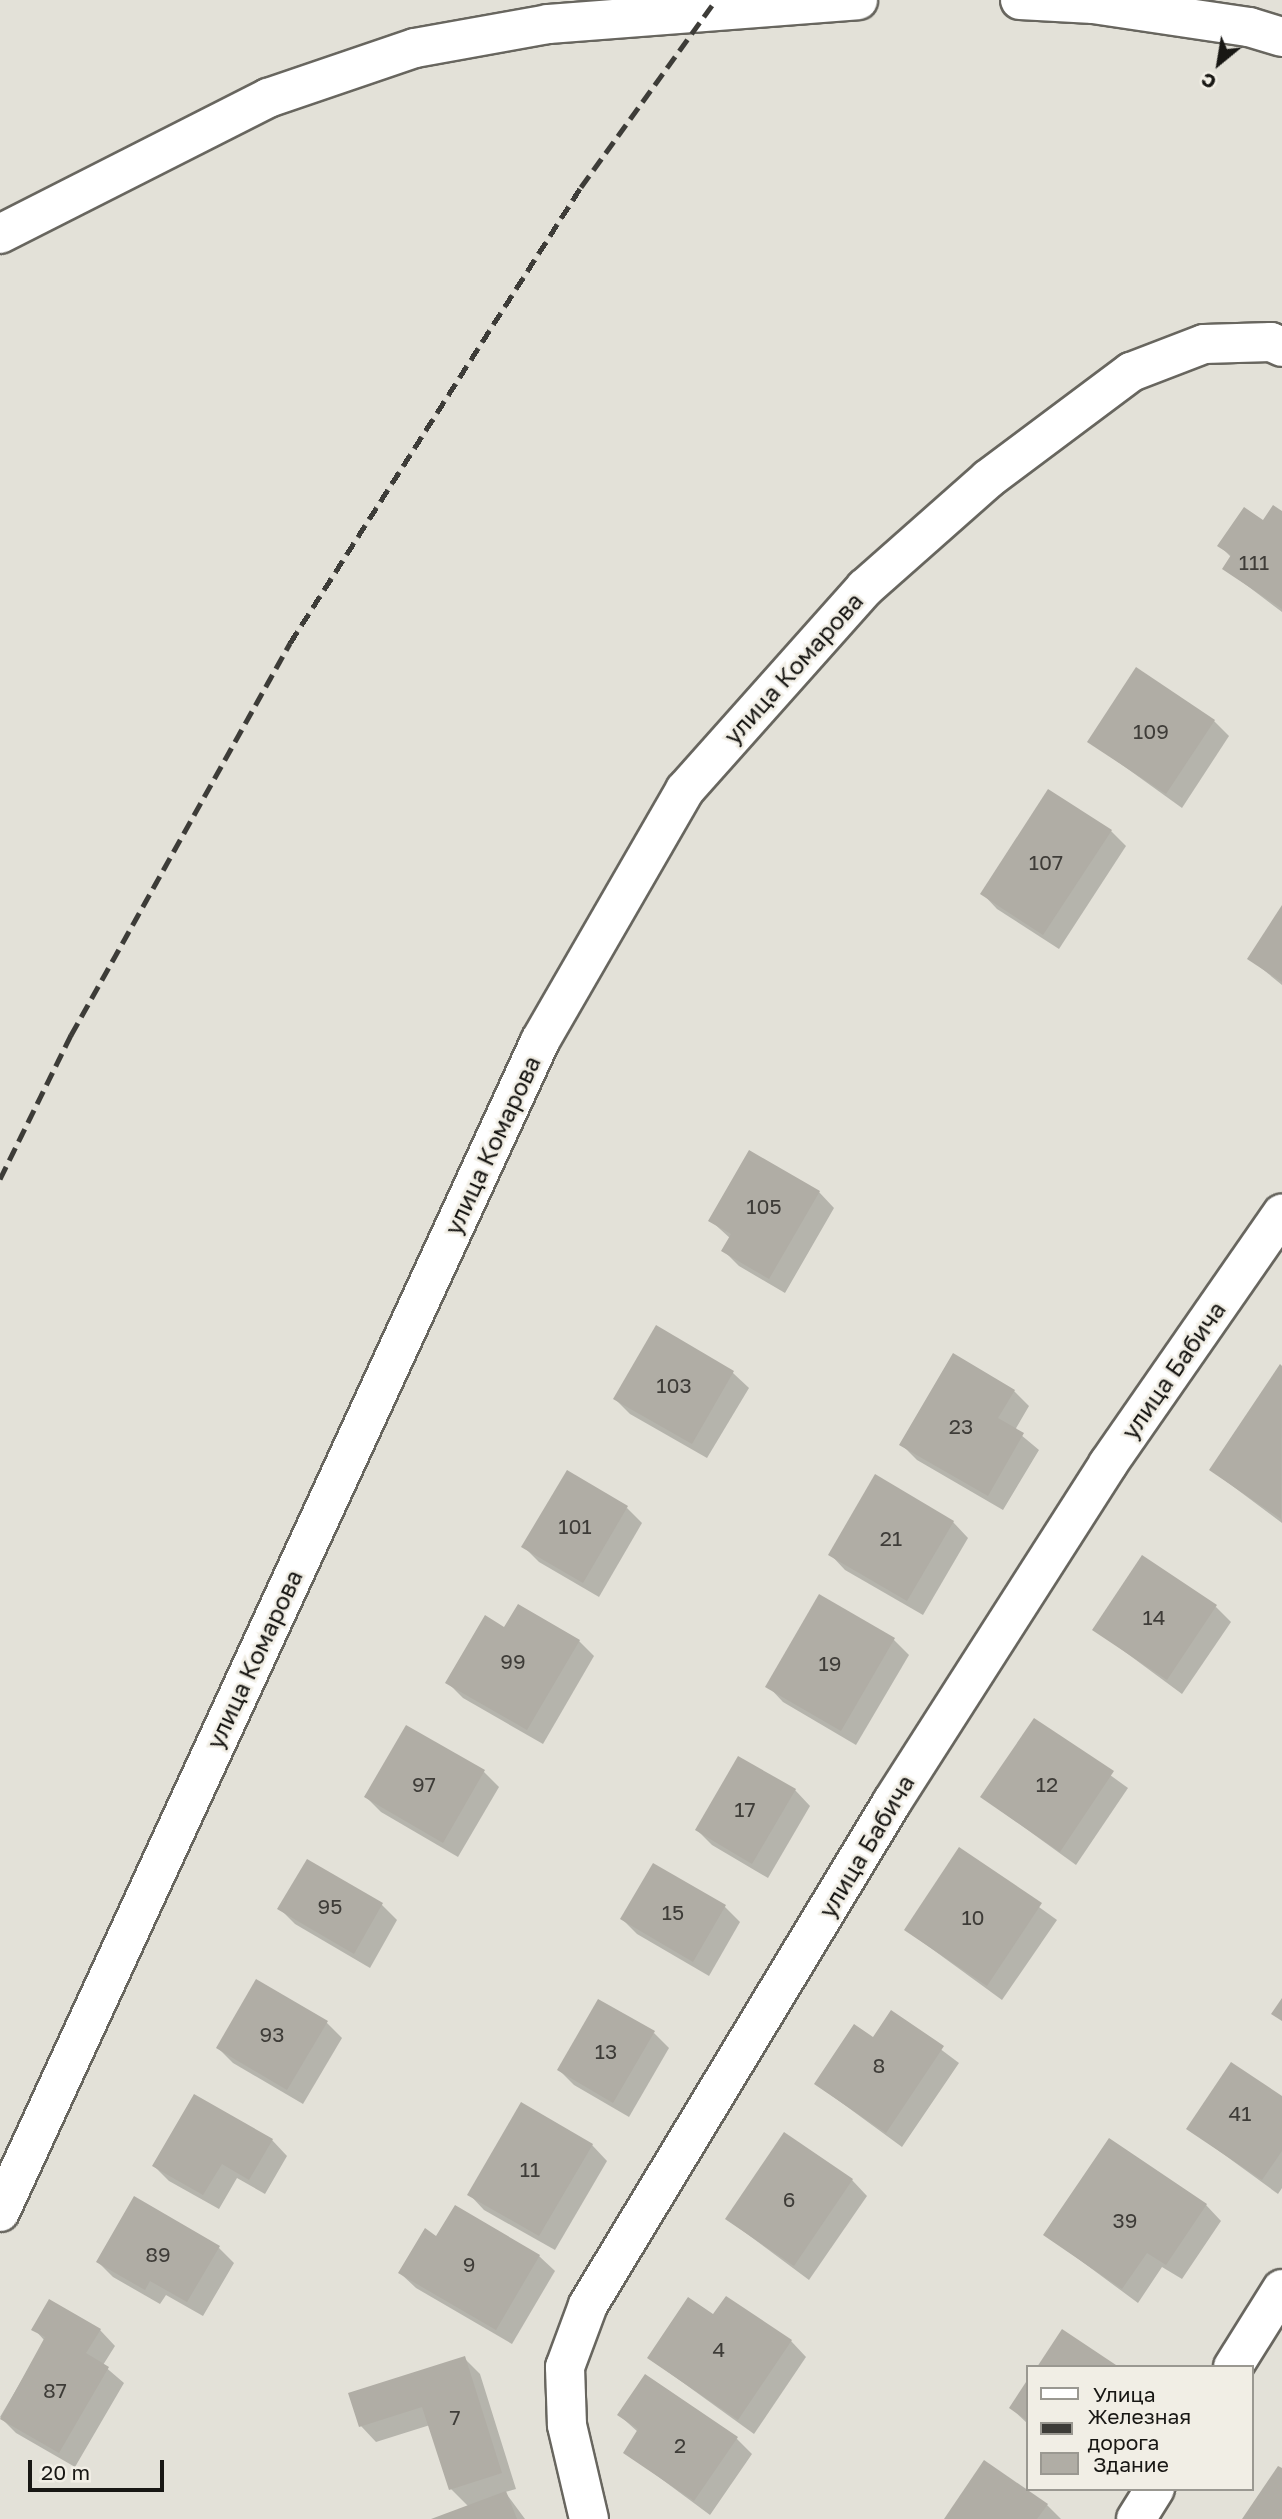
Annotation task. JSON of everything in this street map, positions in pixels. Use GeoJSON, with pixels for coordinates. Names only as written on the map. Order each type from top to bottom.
{"type":"FeatureCollection","features":[{"type":"Feature","properties":{"kind":"street"},"geometry":{"type":"LineString","coordinates":[[0,234],[268,98],[415,48],[548,24],[858,0]]}},
{"type":"Feature","properties":{"kind":"street"},"geometry":{"type":"LineString","coordinates":[[1020,0],[1093,4],[1250,27],[1282,37]]}},
{"type":"Feature","properties":{"kind":"street","name":"улица Комарова"},"geometry":{"type":"LineString","coordinates":[[0,2212],[540,1041],[685,790],[865,588],[988,480],[1131,372],[1204,344],[1270,342],[1282,347]]}},
{"type":"Feature","properties":{"kind":"street","name":"улица Бабича"},"geometry":{"type":"LineString","coordinates":[[589,2519],[567,2425],[565,2367],[588,2305],[885,1814],[1018,1604],[1108,1464],[1282,1214]]}},
{"type":"Feature","properties":{"kind":"street"},"geometry":{"type":"LineString","coordinates":[[1234,2365],[1282,2289]]}},
{"type":"Feature","properties":{"kind":"street"},"geometry":{"type":"LineString","coordinates":[[1136,2519],[1154,2491]]}},
{"type":"Feature","properties":{"kind":"building"},"geometry":{"type":"Polygon","coordinates":[[[1273,505],[1282,511],[1282,609],[1222,569],[1231,555],[1217,546],[1244,507],[1263,520],[1273,505]]]}},
{"type":"Feature","properties":{"kind":"building"},"geometry":{"type":"Polygon","coordinates":[[[1136,667],[1215,720],[1166,794],[1087,742],[1136,667]]]}},
{"type":"Feature","properties":{"kind":"building"},"geometry":{"type":"Polygon","coordinates":[[[1048,789],[1112,830],[1043,935],[980,894],[1048,789]]]}},
{"type":"Feature","properties":{"kind":"building"},"geometry":{"type":"Polygon","coordinates":[[[1282,905],[1282,982],[1247,959],[1282,905]]]}},
{"type":"Feature","properties":{"kind":"building"},"geometry":{"type":"Polygon","coordinates":[[[749,1150],[820,1191],[769,1279],[721,1251],[731,1234],[708,1221],[749,1150]]]}},
{"type":"Feature","properties":{"kind":"building"},"geometry":{"type":"Polygon","coordinates":[[[656,1325],[734,1371],[692,1444],[613,1399],[656,1325]]]}},
{"type":"Feature","properties":{"kind":"building"},"geometry":{"type":"Polygon","coordinates":[[[953,1353],[1015,1390],[998,1418],[1024,1433],[988,1496],[899,1445],[953,1353]]]}},
{"type":"Feature","properties":{"kind":"building"},"geometry":{"type":"Polygon","coordinates":[[[1280,1364],[1282,1366],[1281,1519],[1209,1470],[1280,1364]]]}},
{"type":"Feature","properties":{"kind":"building"},"geometry":{"type":"Polygon","coordinates":[[[567,1470],[628,1506],[583,1583],[521,1547],[567,1470]]]}},
{"type":"Feature","properties":{"kind":"building"},"geometry":{"type":"Polygon","coordinates":[[[875,1474],[954,1521],[907,1601],[828,1555],[875,1474]]]}},
{"type":"Feature","properties":{"kind":"building"},"geometry":{"type":"Polygon","coordinates":[[[1142,1555],[1217,1605],[1167,1680],[1092,1630],[1142,1555]]]}},
{"type":"Feature","properties":{"kind":"building"},"geometry":{"type":"Polygon","coordinates":[[[819,1594],[895,1638],[841,1731],[765,1687],[819,1594]]]}},
{"type":"Feature","properties":{"kind":"building"},"geometry":{"type":"Polygon","coordinates":[[[518,1604],[580,1640],[527,1730],[445,1683],[485,1615],[504,1627],[518,1604]]]}},
{"type":"Feature","properties":{"kind":"building"},"geometry":{"type":"Polygon","coordinates":[[[1034,1718],[1114,1771],[1060,1852],[980,1797],[1034,1718]]]}},
{"type":"Feature","properties":{"kind":"building"},"geometry":{"type":"Polygon","coordinates":[[[406,1725],[485,1770],[443,1843],[364,1797],[406,1725]]]}},
{"type":"Feature","properties":{"kind":"building"},"geometry":{"type":"Polygon","coordinates":[[[738,1756],[796,1789],[752,1864],[695,1830],[738,1756]]]}},
{"type":"Feature","properties":{"kind":"building"},"geometry":{"type":"Polygon","coordinates":[[[959,1847],[1042,1903],[987,1986],[904,1930],[959,1847]]]}},
{"type":"Feature","properties":{"kind":"building"},"geometry":{"type":"Polygon","coordinates":[[[307,1859],[383,1903],[354,1954],[277,1909],[307,1859]]]}},
{"type":"Feature","properties":{"kind":"building"},"geometry":{"type":"Polygon","coordinates":[[[653,1863],[726,1905],[693,1962],[620,1919],[653,1863]]]}},
{"type":"Feature","properties":{"kind":"building"},"geometry":{"type":"Polygon","coordinates":[[[256,1979],[328,2021],[287,2090],[216,2048],[256,1979]]]}},
{"type":"Feature","properties":{"kind":"building"},"geometry":{"type":"Polygon","coordinates":[[[1282,1998],[1282,2021],[1271,2014],[1282,1998]]]}},
{"type":"Feature","properties":{"kind":"building"},"geometry":{"type":"Polygon","coordinates":[[[598,1999],[655,2031],[613,2103],[557,2070],[598,1999]]]}},
{"type":"Feature","properties":{"kind":"building"},"geometry":{"type":"Polygon","coordinates":[[[891,2010],[944,2046],[886,2133],[814,2084],[854,2024],[873,2037],[891,2010]]]}},
{"type":"Feature","properties":{"kind":"building"},"geometry":{"type":"Polygon","coordinates":[[[1231,2062],[1282,2096],[1282,2151],[1262,2180],[1186,2129],[1231,2062]]]}},
{"type":"Feature","properties":{"kind":"building"},"geometry":{"type":"Polygon","coordinates":[[[194,2094],[273,2139],[249,2180],[222,2164],[203,2195],[152,2166],[194,2094]]]}},
{"type":"Feature","properties":{"kind":"building"},"geometry":{"type":"Polygon","coordinates":[[[521,2102],[593,2144],[539,2236],[467,2195],[521,2102]]]}},
{"type":"Feature","properties":{"kind":"building"},"geometry":{"type":"Polygon","coordinates":[[[784,2132],[853,2179],[794,2266],[725,2219],[784,2132]]]}},
{"type":"Feature","properties":{"kind":"building"},"geometry":{"type":"Polygon","coordinates":[[[1109,2138],[1207,2204],[1166,2265],[1147,2253],[1122,2289],[1043,2235],[1109,2138]]]}},
{"type":"Feature","properties":{"kind":"building"},"geometry":{"type":"Polygon","coordinates":[[[134,2196],[220,2246],[187,2302],[150,2281],[145,2290],[96,2262],[134,2196]]]}},
{"type":"Feature","properties":{"kind":"building"},"geometry":{"type":"Polygon","coordinates":[[[455,2205],[540,2255],[496,2330],[398,2273],[425,2228],[436,2236],[455,2205]]]}},
{"type":"Feature","properties":{"kind":"building"},"geometry":{"type":"Polygon","coordinates":[[[726,2296],[792,2340],[738,2420],[647,2358],[688,2297],[713,2314],[726,2296]]]}},
{"type":"Feature","properties":{"kind":"building"},"geometry":{"type":"Polygon","coordinates":[[[49,2299],[101,2329],[86,2353],[109,2367],[59,2453],[0,2419],[45,2337],[31,2330],[49,2299]]]}},
{"type":"Feature","properties":{"kind":"building"},"geometry":{"type":"Polygon","coordinates":[[[1062,2329],[1116,2365],[1038,2365],[1062,2329]]]}},
{"type":"Feature","properties":{"kind":"building"},"geometry":{"type":"Polygon","coordinates":[[[465,2356],[502,2473],[449,2490],[422,2407],[359,2427],[348,2393],[465,2356]]]}},
{"type":"Feature","properties":{"kind":"building"},"geometry":{"type":"Polygon","coordinates":[[[645,2374],[738,2437],[694,2501],[623,2453],[638,2429],[617,2415],[645,2374]]]}},
{"type":"Feature","properties":{"kind":"building"},"geometry":{"type":"Polygon","coordinates":[[[1026,2382],[1026,2420],[1009,2408],[1026,2382]]]}},
{"type":"Feature","properties":{"kind":"building"},"geometry":{"type":"Polygon","coordinates":[[[984,2460],[1048,2504],[1037,2519],[944,2519],[984,2460]]]}},
{"type":"Feature","properties":{"kind":"building"},"geometry":{"type":"Polygon","coordinates":[[[1278,2466],[1282,2468],[1282,2519],[1242,2519],[1278,2466]]]}},
{"type":"Feature","properties":{"kind":"building"},"geometry":{"type":"Polygon","coordinates":[[[506,2491],[517,2519],[431,2519],[506,2491]]]}},
{"type":"Feature","properties":{"kind":"railway"},"geometry":{"type":"LineString","coordinates":[[0,1179],[71,1035],[290,643],[581,187],[716,0]]}}]}
